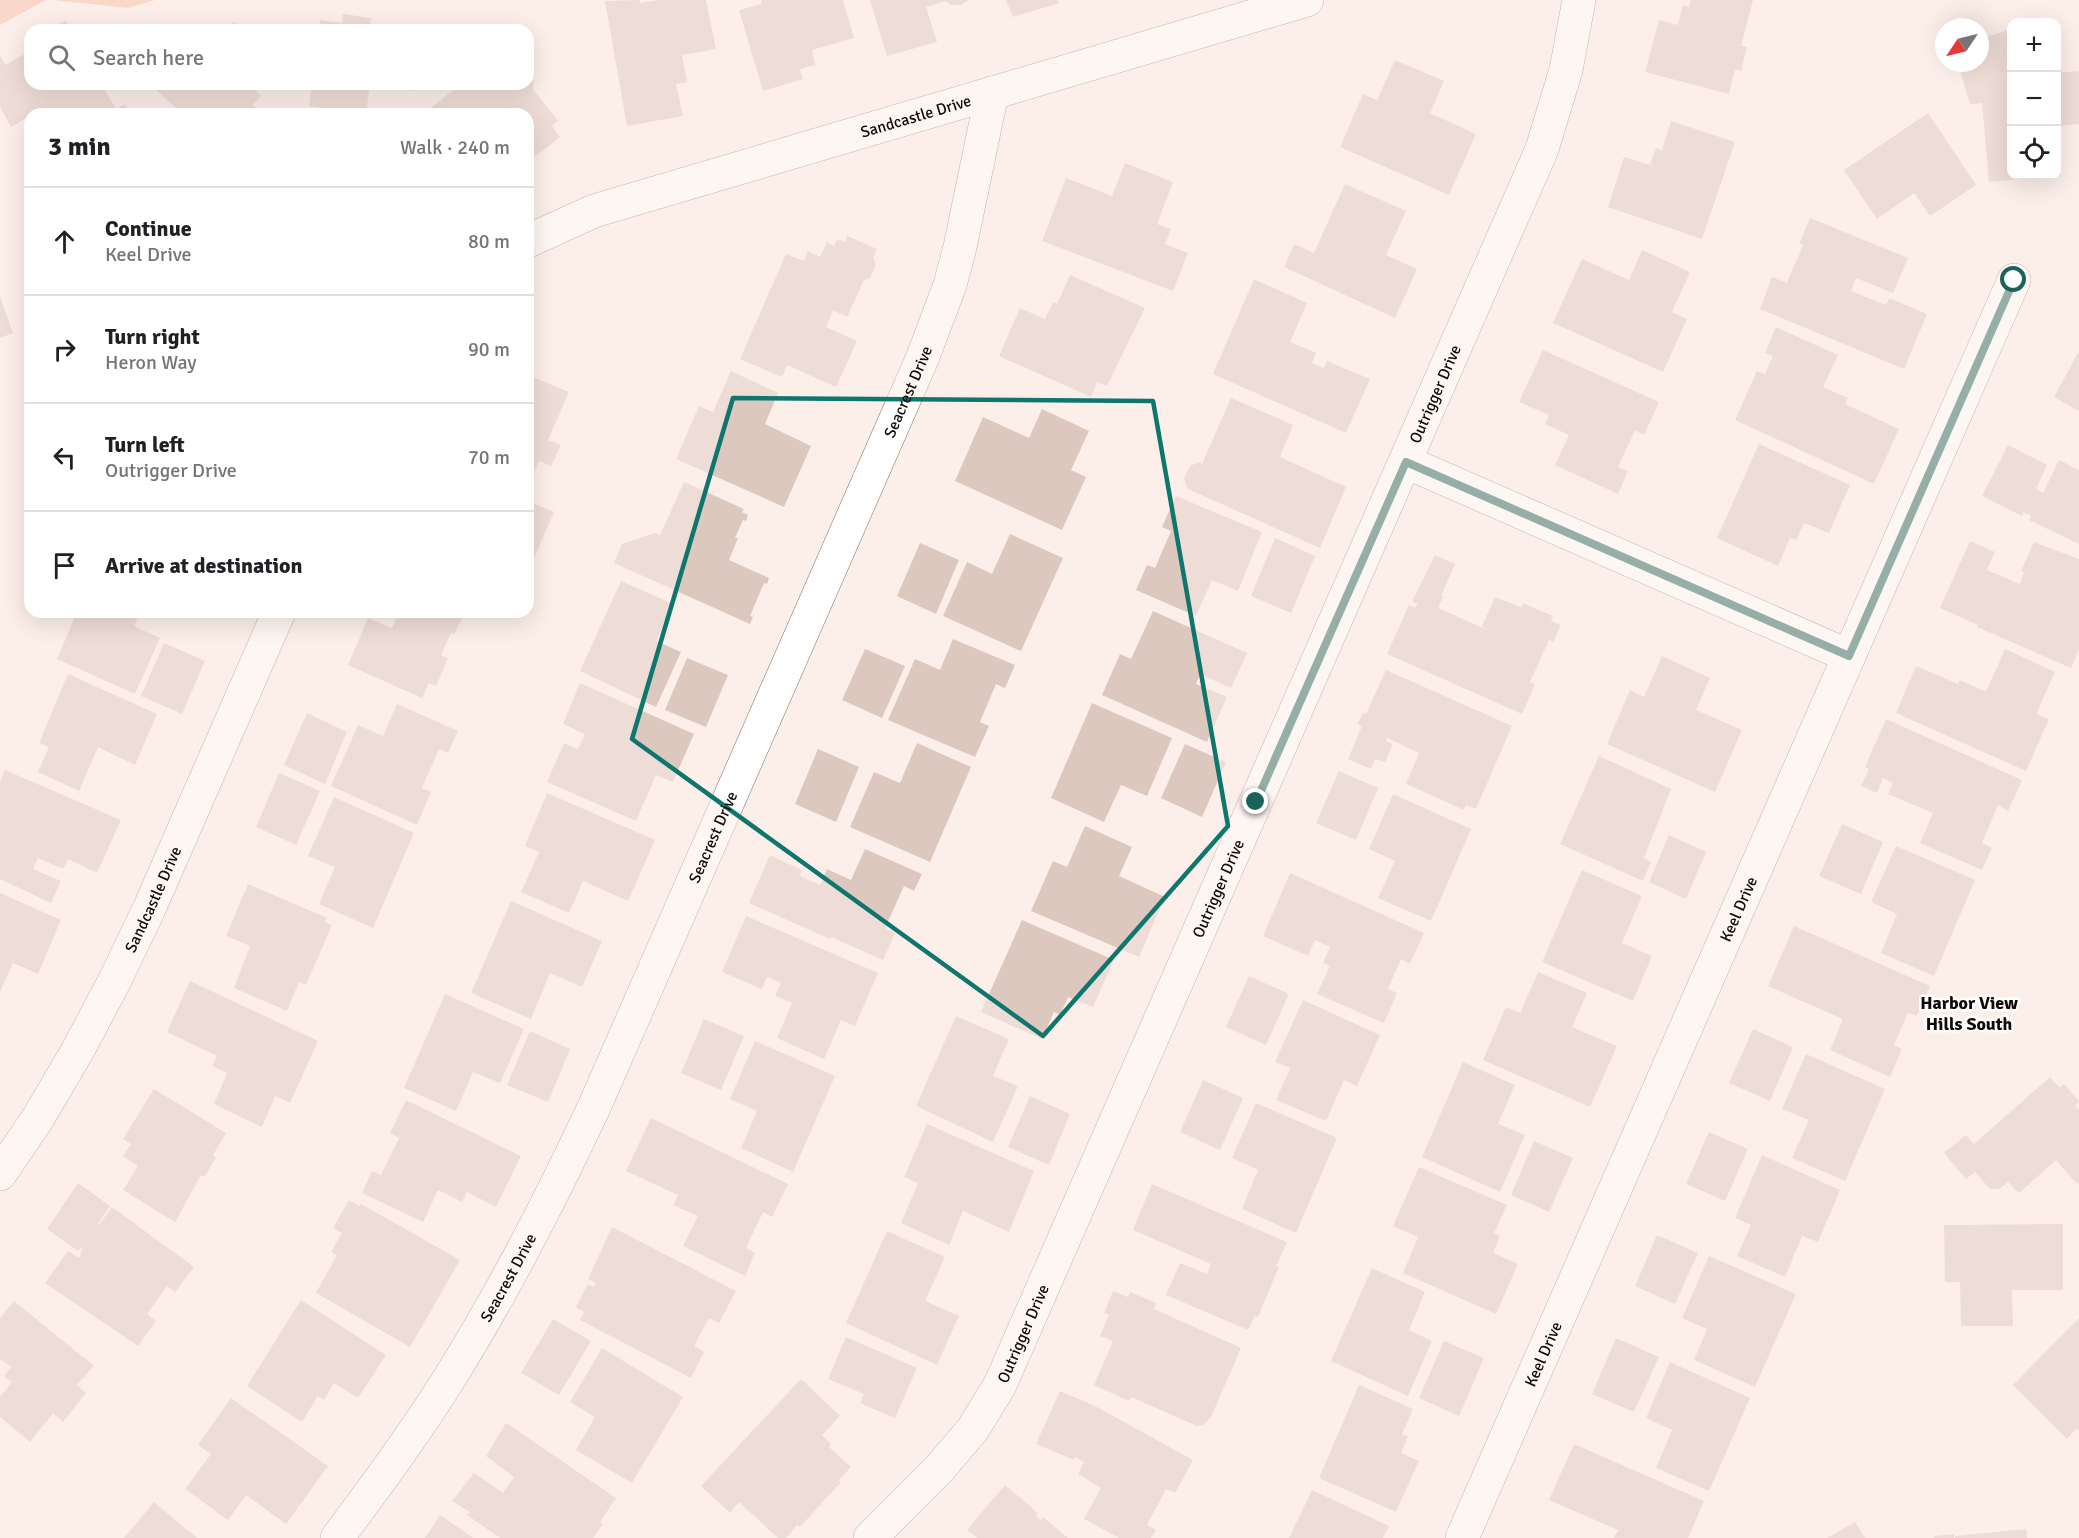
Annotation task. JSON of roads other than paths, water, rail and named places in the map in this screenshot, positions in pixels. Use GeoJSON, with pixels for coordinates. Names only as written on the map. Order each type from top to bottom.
{"type":"FeatureCollection","features":[{"type":"Feature","properties":{"kind":"street","name":"Sandcastle Drive"},"geometry":{"type":"LineString","coordinates":[[534,238],[594,211],[1307,0]]}},
{"type":"Feature","properties":{"kind":"street","name":"Outrigger Drive"},"geometry":{"type":"LineString","coordinates":[[870,1538],[939,1469],[973,1430],[1000,1385],[1542,149],[1566,70],[1579,0]]}},
{"type":"Feature","properties":{"kind":"street","name":"Seacrest Drive"},"geometry":{"type":"LineString","coordinates":[[337,1538],[394,1461],[451,1376],[503,1288],[552,1197],[595,1105],[922,360],[950,285],[960,247],[992,93]]}},
{"type":"Feature","properties":{"kind":"street","name":"Keel Drive"},"geometry":{"type":"LineString","coordinates":[[1462,1538],[2014,280]]}},
{"type":"Feature","properties":{"kind":"street"},"geometry":{"type":"LineString","coordinates":[[1406,462],[1849,656]]}},
{"type":"Feature","properties":{"kind":"street","name":"Sandcastle Drive"},"geometry":{"type":"LineString","coordinates":[[0,1174],[61,1079],[115,980],[149,909],[276,618]]}},
{"type":"Feature","properties":{"kind":"district","name":"Harbor View Hills South"},"geometry":{"type":"Point","coordinates":[1969,1013]}}]}
